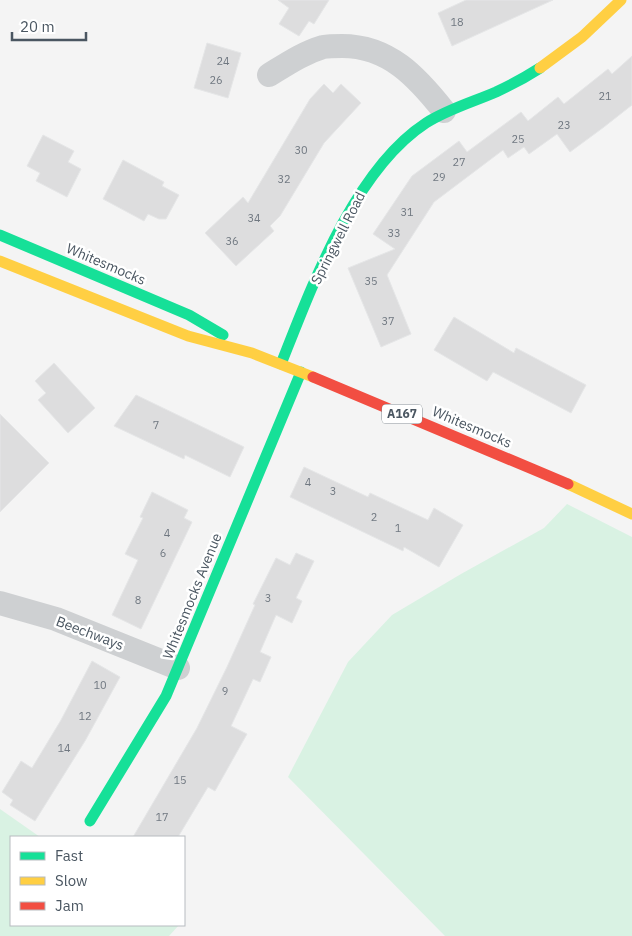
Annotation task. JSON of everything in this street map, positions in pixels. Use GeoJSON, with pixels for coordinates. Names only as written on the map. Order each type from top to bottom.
{"type":"FeatureCollection","features":[{"type":"Feature","properties":{"kind":"main road","name":"Springwell Road"},"geometry":{"type":"LineString","coordinates":[[281,364],[322,265],[360,192],[391,151],[417,128],[444,112],[506,88],[545,66],[578,40],[620,0]]}},
{"type":"Feature","properties":{"kind":"main road","name":"Whitesmocks"},"geometry":{"type":"LineString","coordinates":[[0,235],[189,315],[252,353]]}},
{"type":"Feature","properties":{"kind":"main road","name":"Whitesmocks"},"geometry":{"type":"LineString","coordinates":[[0,261],[188,336],[252,353],[301,372],[569,484],[632,514]]}},
{"type":"Feature","properties":{"kind":"main road","name":"Whitesmocks Avenue"},"geometry":{"type":"LineString","coordinates":[[90,821],[166,696],[301,372]]}},
{"type":"Feature","properties":{"kind":"street"},"geometry":{"type":"LineString","coordinates":[[269,75],[302,55],[326,46],[350,46],[378,52],[404,68],[429,92],[444,112]]}},
{"type":"Feature","properties":{"kind":"street","name":"Beechways"},"geometry":{"type":"LineString","coordinates":[[0,603],[56,619],[178,668]]}},
{"type":"Feature","properties":{"kind":"green space"},"geometry":{"type":"Polygon","coordinates":[[[567,504],[632,537],[632,936],[445,936],[288,777],[348,662],[392,615],[544,528],[567,504]]]}},
{"type":"Feature","properties":{"kind":"green space"},"geometry":{"type":"Polygon","coordinates":[[[0,809],[39,836],[10,836],[10,926],[178,926],[169,936],[0,936],[0,809]]]}},
{"type":"Feature","properties":{"kind":"building"},"geometry":{"type":"Polygon","coordinates":[[[278,0],[329,0],[314,24],[309,21],[299,36],[279,24],[289,8],[278,0]]]}},
{"type":"Feature","properties":{"kind":"building"},"geometry":{"type":"Polygon","coordinates":[[[466,0],[553,0],[452,46],[438,13],[466,0]]]}},
{"type":"Feature","properties":{"kind":"building"},"geometry":{"type":"Polygon","coordinates":[[[207,43],[241,53],[228,98],[194,88],[207,43]]]}},
{"type":"Feature","properties":{"kind":"building"},"geometry":{"type":"Polygon","coordinates":[[[632,56],[632,105],[604,127],[570,152],[557,134],[529,154],[524,147],[508,158],[503,150],[434,202],[387,275],[411,334],[381,347],[348,268],[395,249],[373,234],[412,176],[459,141],[467,152],[521,112],[528,121],[558,97],[564,104],[608,69],[612,74],[632,56]]]}},
{"type":"Feature","properties":{"kind":"building"},"geometry":{"type":"Polygon","coordinates":[[[324,84],[333,93],[341,84],[361,103],[324,143],[280,216],[270,226],[274,231],[236,266],[205,233],[243,197],[248,203],[310,99],[324,84]]]}},
{"type":"Feature","properties":{"kind":"building"},"geometry":{"type":"Polygon","coordinates":[[[43,135],[74,151],[68,162],[81,169],[67,197],[36,181],[40,173],[27,166],[43,135]]]}},
{"type":"Feature","properties":{"kind":"building"},"geometry":{"type":"Polygon","coordinates":[[[123,160],[164,182],[162,186],[179,195],[166,219],[159,219],[148,214],[144,221],[103,199],[123,160]]]}},
{"type":"Feature","properties":{"kind":"building"},"geometry":{"type":"Polygon","coordinates":[[[454,317],[514,353],[516,348],[586,385],[571,413],[493,372],[487,381],[434,350],[454,317]]]}},
{"type":"Feature","properties":{"kind":"building"},"geometry":{"type":"Polygon","coordinates":[[[54,363],[95,408],[68,433],[38,400],[46,393],[35,381],[54,363]]]}},
{"type":"Feature","properties":{"kind":"building"},"geometry":{"type":"Polygon","coordinates":[[[136,395],[244,447],[230,477],[185,455],[184,459],[114,426],[136,395]]]}},
{"type":"Feature","properties":{"kind":"building"},"geometry":{"type":"Polygon","coordinates":[[[0,414],[49,463],[0,512],[0,414]]]}},
{"type":"Feature","properties":{"kind":"building"},"geometry":{"type":"Polygon","coordinates":[[[304,467],[368,497],[370,493],[428,520],[434,508],[463,525],[439,567],[404,547],[403,551],[290,497],[304,467]]]}},
{"type":"Feature","properties":{"kind":"building"},"geometry":{"type":"Polygon","coordinates":[[[152,492],[188,510],[184,518],[192,522],[141,629],[112,615],[138,560],[125,554],[143,518],[140,517],[152,492]]]}},
{"type":"Feature","properties":{"kind":"building"},"geometry":{"type":"Polygon","coordinates":[[[296,553],[314,561],[296,598],[302,601],[292,623],[276,615],[260,652],[271,657],[260,682],[253,679],[231,726],[247,734],[215,791],[208,787],[179,836],[134,836],[197,728],[276,558],[290,565],[296,553]]]}},
{"type":"Feature","properties":{"kind":"building"},"geometry":{"type":"Polygon","coordinates":[[[92,661],[120,677],[85,741],[35,821],[10,805],[13,800],[2,792],[21,761],[32,768],[61,720],[92,661]]]}},
{"type":"Feature","properties":{"kind":"traffic: fast"},"geometry":{"type":"LineString","coordinates":[[281,364],[307,300],[338,232],[377,170],[400,144],[426,123],[502,89],[540,68]]}},
{"type":"Feature","properties":{"kind":"traffic: fast"},"geometry":{"type":"LineString","coordinates":[[0,235],[189,315],[223,335]]}},
{"type":"Feature","properties":{"kind":"traffic: fast"},"geometry":{"type":"LineString","coordinates":[[90,821],[166,696],[301,372]]}},
{"type":"Feature","properties":{"kind":"traffic: slow"},"geometry":{"type":"LineString","coordinates":[[540,68],[582,37],[621,0]]}},
{"type":"Feature","properties":{"kind":"traffic: slow"},"geometry":{"type":"LineString","coordinates":[[0,261],[188,336],[252,353],[313,377]]}},
{"type":"Feature","properties":{"kind":"traffic: slow"},"geometry":{"type":"LineString","coordinates":[[568,484],[632,514]]}},
{"type":"Feature","properties":{"kind":"traffic: jam"},"geometry":{"type":"LineString","coordinates":[[313,377],[568,484]]}}]}
